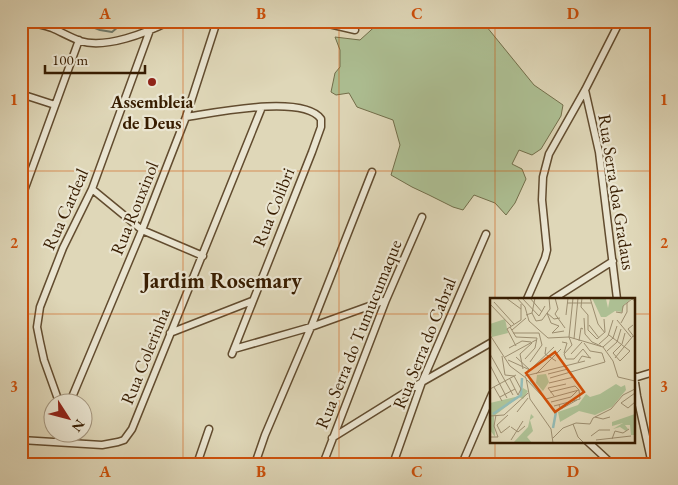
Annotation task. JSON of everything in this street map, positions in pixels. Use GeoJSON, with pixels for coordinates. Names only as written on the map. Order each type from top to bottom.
{"type":"FeatureCollection","features":[{"type":"Feature","properties":{"kind":"street"},"geometry":{"type":"LineString","coordinates":[[21,22],[49,27],[90,43],[106,43],[150,30],[170,21]]}},
{"type":"Feature","properties":{"kind":"street","name":"Rua Rouxinol"},"geometry":{"type":"LineString","coordinates":[[74,392],[142,230],[186,117],[217,21]]}},
{"type":"Feature","properties":{"kind":"street"},"geometry":{"type":"LineString","coordinates":[[528,297],[545,258],[542,200],[543,177],[549,154],[620,21]]}},
{"type":"Feature","properties":{"kind":"street"},"geometry":{"type":"LineString","coordinates":[[334,23],[354,30]]}},
{"type":"Feature","properties":{"kind":"street","name":"Rua Cardeal"},"geometry":{"type":"LineString","coordinates":[[56,392],[44,360],[37,327],[40,307],[63,248],[92,189],[150,30]]}},
{"type":"Feature","properties":{"kind":"street"},"geometry":{"type":"LineString","coordinates":[[21,199],[79,40]]}},
{"type":"Feature","properties":{"kind":"street","name":"Rua Serra doa Gradaus"},"geometry":{"type":"LineString","coordinates":[[584,90],[599,152],[618,298]]}},
{"type":"Feature","properties":{"kind":"street"},"geometry":{"type":"LineString","coordinates":[[21,94],[55,106]]}},
{"type":"Feature","properties":{"kind":"street"},"geometry":{"type":"LineString","coordinates":[[186,117],[262,107]]}},
{"type":"Feature","properties":{"kind":"street","name":"Rua Colibri"},"geometry":{"type":"LineString","coordinates":[[262,107],[297,108],[312,112],[321,119],[320,127],[233,351],[311,327]]}},
{"type":"Feature","properties":{"kind":"street","name":"Rua Colerinha"},"geometry":{"type":"LineString","coordinates":[[56,442],[102,445],[124,440],[132,429],[262,107]]}},
{"type":"Feature","properties":{"kind":"street"},"geometry":{"type":"LineString","coordinates":[[255,464],[265,435],[311,327],[372,172]]}},
{"type":"Feature","properties":{"kind":"street"},"geometry":{"type":"LineString","coordinates":[[92,189],[142,230],[203,256]]}},
{"type":"Feature","properties":{"kind":"street","name":"Rua Serra do Tumucumaque"},"geometry":{"type":"LineString","coordinates":[[323,464],[386,300],[422,217]]}},
{"type":"Feature","properties":{"kind":"street","name":"Rua Serra do Cabral"},"geometry":{"type":"LineString","coordinates":[[393,464],[422,382],[486,234]]}},
{"type":"Feature","properties":{"kind":"street"},"geometry":{"type":"LineString","coordinates":[[555,298],[613,262]]}},
{"type":"Feature","properties":{"kind":"street"},"geometry":{"type":"LineString","coordinates":[[311,327],[386,300]]}},
{"type":"Feature","properties":{"kind":"street"},"geometry":{"type":"LineString","coordinates":[[170,333],[252,301]]}},
{"type":"Feature","properties":{"kind":"street"},"geometry":{"type":"LineString","coordinates":[[332,438],[422,382],[490,343]]}},
{"type":"Feature","properties":{"kind":"street"},"geometry":{"type":"LineString","coordinates":[[636,376],[657,371]]}},
{"type":"Feature","properties":{"kind":"street"},"geometry":{"type":"LineString","coordinates":[[636,390],[652,464]]}},
{"type":"Feature","properties":{"kind":"street"},"geometry":{"type":"LineString","coordinates":[[462,464],[490,399]]}},
{"type":"Feature","properties":{"kind":"street"},"geometry":{"type":"LineString","coordinates":[[197,464],[209,429]]}},
{"type":"Feature","properties":{"kind":"street"},"geometry":{"type":"LineString","coordinates":[[21,440],[42,441]]}},
{"type":"Feature","properties":{"kind":"street"},"geometry":{"type":"LineString","coordinates":[[588,442],[612,464]]}},
{"type":"Feature","properties":{"kind":"green space"},"geometry":{"type":"Polygon","coordinates":[[[381,21],[482,21],[534,85],[563,105],[561,116],[541,149],[532,155],[519,150],[512,164],[522,169],[526,179],[515,203],[506,215],[495,203],[474,195],[463,210],[453,207],[391,175],[400,145],[393,120],[357,107],[349,93],[336,95],[331,92],[335,73],[340,67],[340,50],[335,37],[360,40],[381,21]]]}},
{"type":"Feature","properties":{"kind":"waterway"},"geometry":{"type":"LineString","coordinates":[[77,21],[100,30],[112,32],[118,27],[133,21]]}},
{"type":"Feature","properties":{"kind":"place","name":"Assembleia de Deus"},"geometry":{"type":"Point","coordinates":[152,82]}},
{"type":"Feature","properties":{"kind":"district","name":"Jardim Rosemary"},"geometry":{"type":"Point","coordinates":[222,280]}}]}
